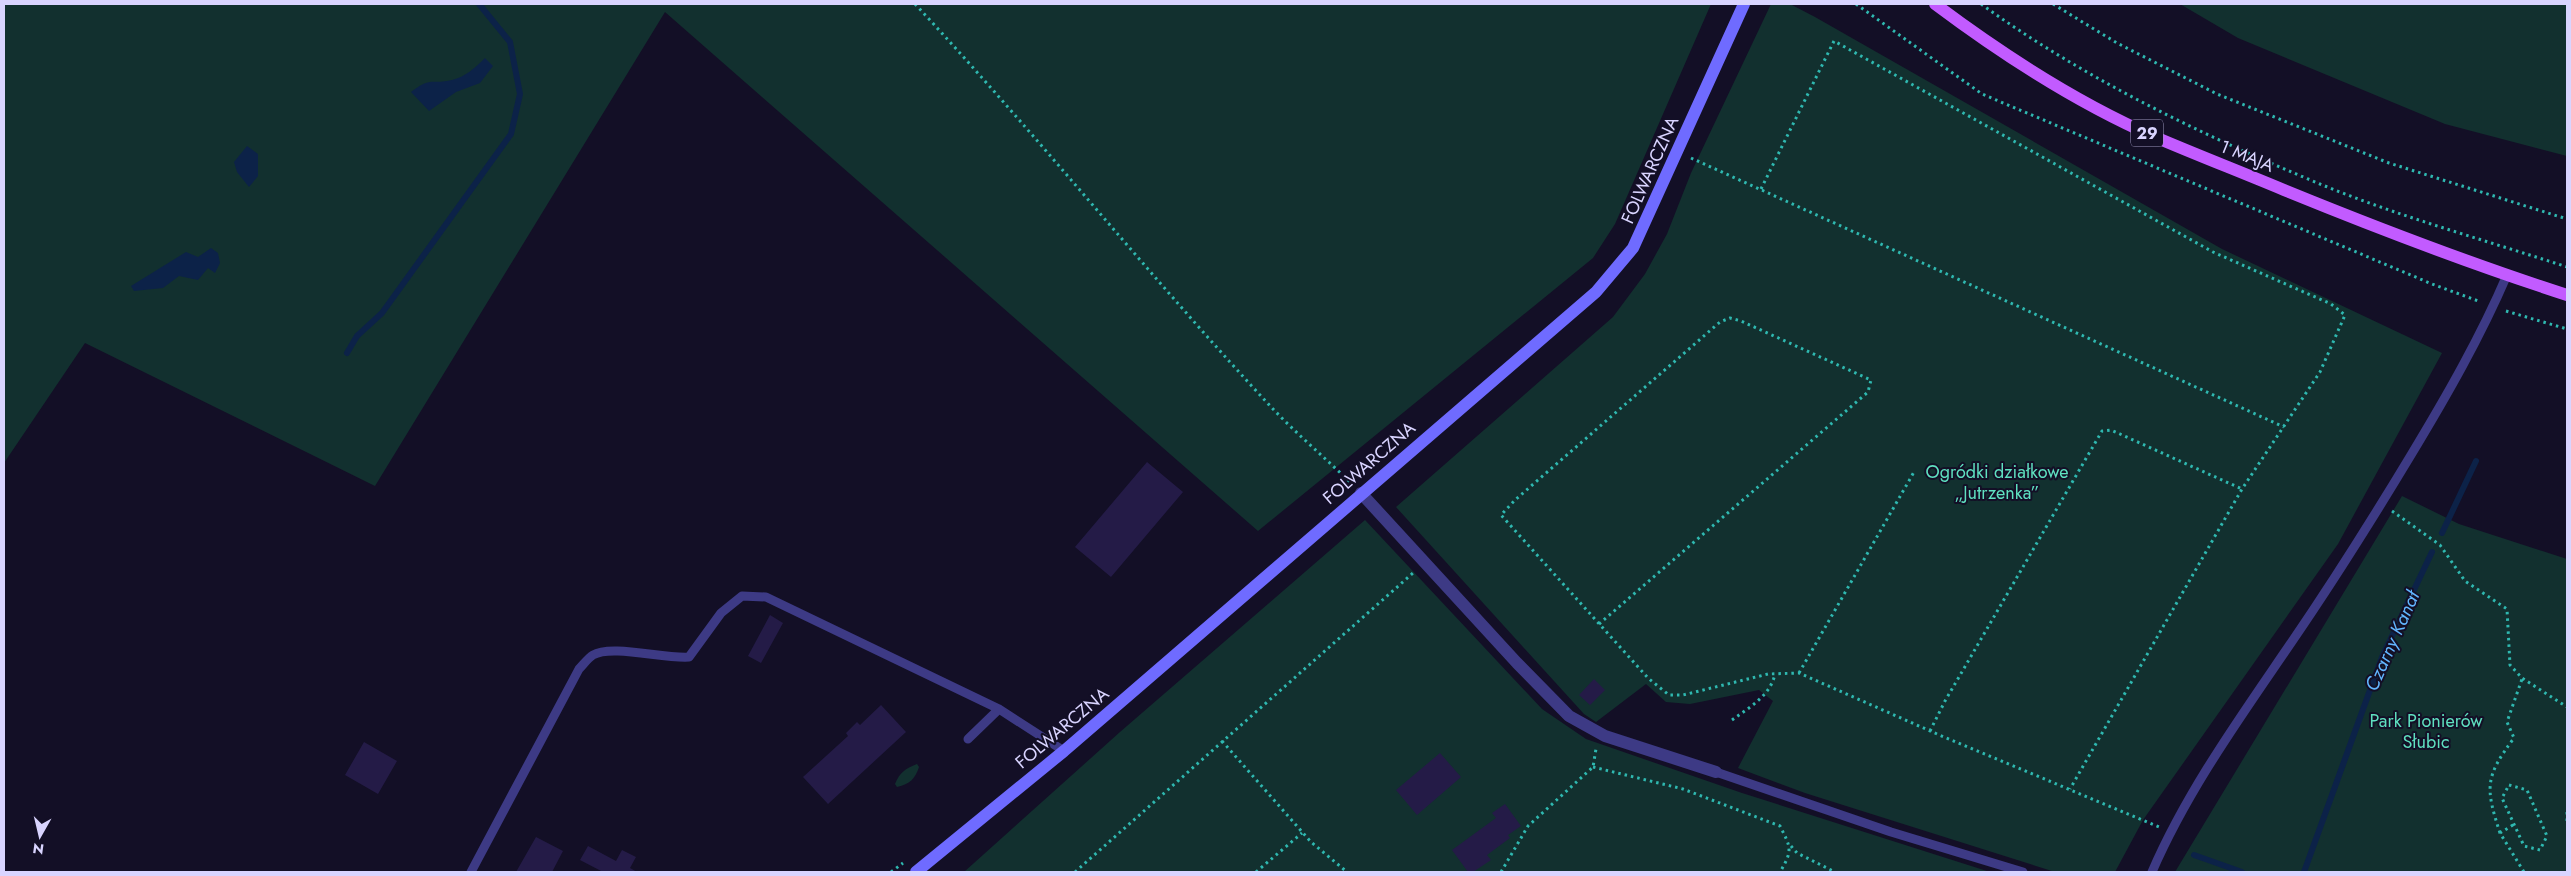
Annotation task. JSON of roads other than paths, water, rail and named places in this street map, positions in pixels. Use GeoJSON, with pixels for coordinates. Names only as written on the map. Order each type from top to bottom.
{"type":"FeatureCollection","features":[{"type":"Feature","properties":{"kind":"main road","name":"1 MAJA"},"geometry":{"type":"LineString","coordinates":[[1935,4],[1978,36],[2090,105],[2154,136],[2359,221],[2567,295]]}},
{"type":"Feature","properties":{"kind":"street","name":"FOLWARCZNA"},"geometry":{"type":"LineString","coordinates":[[916,872],[1064,751],[1361,492],[1596,292],[1633,248],[1744,4]]}},
{"type":"Feature","properties":{"kind":"street"},"geometry":{"type":"LineString","coordinates":[[1361,492],[1517,664],[1570,716],[1600,733],[1716,772]]}},
{"type":"Feature","properties":{"kind":"lane"},"geometry":{"type":"LineString","coordinates":[[2152,872],[2170,831],[2238,720],[2294,639],[2382,504],[2475,346],[2507,275]]}},
{"type":"Feature","properties":{"kind":"lane"},"geometry":{"type":"LineString","coordinates":[[471,872],[579,669],[593,655],[613,651],[671,659],[689,657],[721,613],[742,596],[766,597],[999,709],[1064,751]]}},
{"type":"Feature","properties":{"kind":"lane"},"geometry":{"type":"LineString","coordinates":[[968,739],[999,709]]}},
{"type":"Feature","properties":{"kind":"lane"},"geometry":{"type":"LineString","coordinates":[[1716,772],[1891,832],[2023,872]]}},
{"type":"Feature","properties":{"kind":"water"},"geometry":{"type":"Polygon","coordinates":[[[485,58],[493,66],[480,83],[456,92],[429,111],[411,92],[427,82],[452,80],[461,77],[474,69],[485,58]]]}},
{"type":"Feature","properties":{"kind":"water"},"geometry":{"type":"Polygon","coordinates":[[[247,146],[258,154],[258,176],[249,187],[237,172],[234,162],[247,146]]]}},
{"type":"Feature","properties":{"kind":"water"},"geometry":{"type":"Polygon","coordinates":[[[211,248],[218,253],[220,263],[215,273],[208,268],[198,280],[179,276],[163,288],[134,291],[131,286],[186,252],[198,257],[211,248]]]}},
{"type":"Feature","properties":{"kind":"waterway"},"geometry":{"type":"LineString","coordinates":[[347,353],[357,336],[382,313],[511,134],[520,94],[510,42],[479,4]]}},
{"type":"Feature","properties":{"kind":"waterway","name":"Czarny Kanał"},"geometry":{"type":"LineString","coordinates":[[2442,533],[2476,461]]}},
{"type":"Feature","properties":{"kind":"waterway","name":"Czarny Kanał"},"geometry":{"type":"LineString","coordinates":[[2304,872],[2382,657],[2432,552]]}},
{"type":"Feature","properties":{"kind":"waterway","name":"Czarny Kanał"},"geometry":{"type":"LineString","coordinates":[[2194,855],[2242,872]]}},
{"type":"Feature","properties":{"kind":"park label","name":"Ogródki działkowe „Jutrzenka”"},"geometry":{"type":"Point","coordinates":[1997,482]}},
{"type":"Feature","properties":{"kind":"park label","name":"Park Pionierów Słubic"},"geometry":{"type":"Point","coordinates":[2426,731]}}]}
